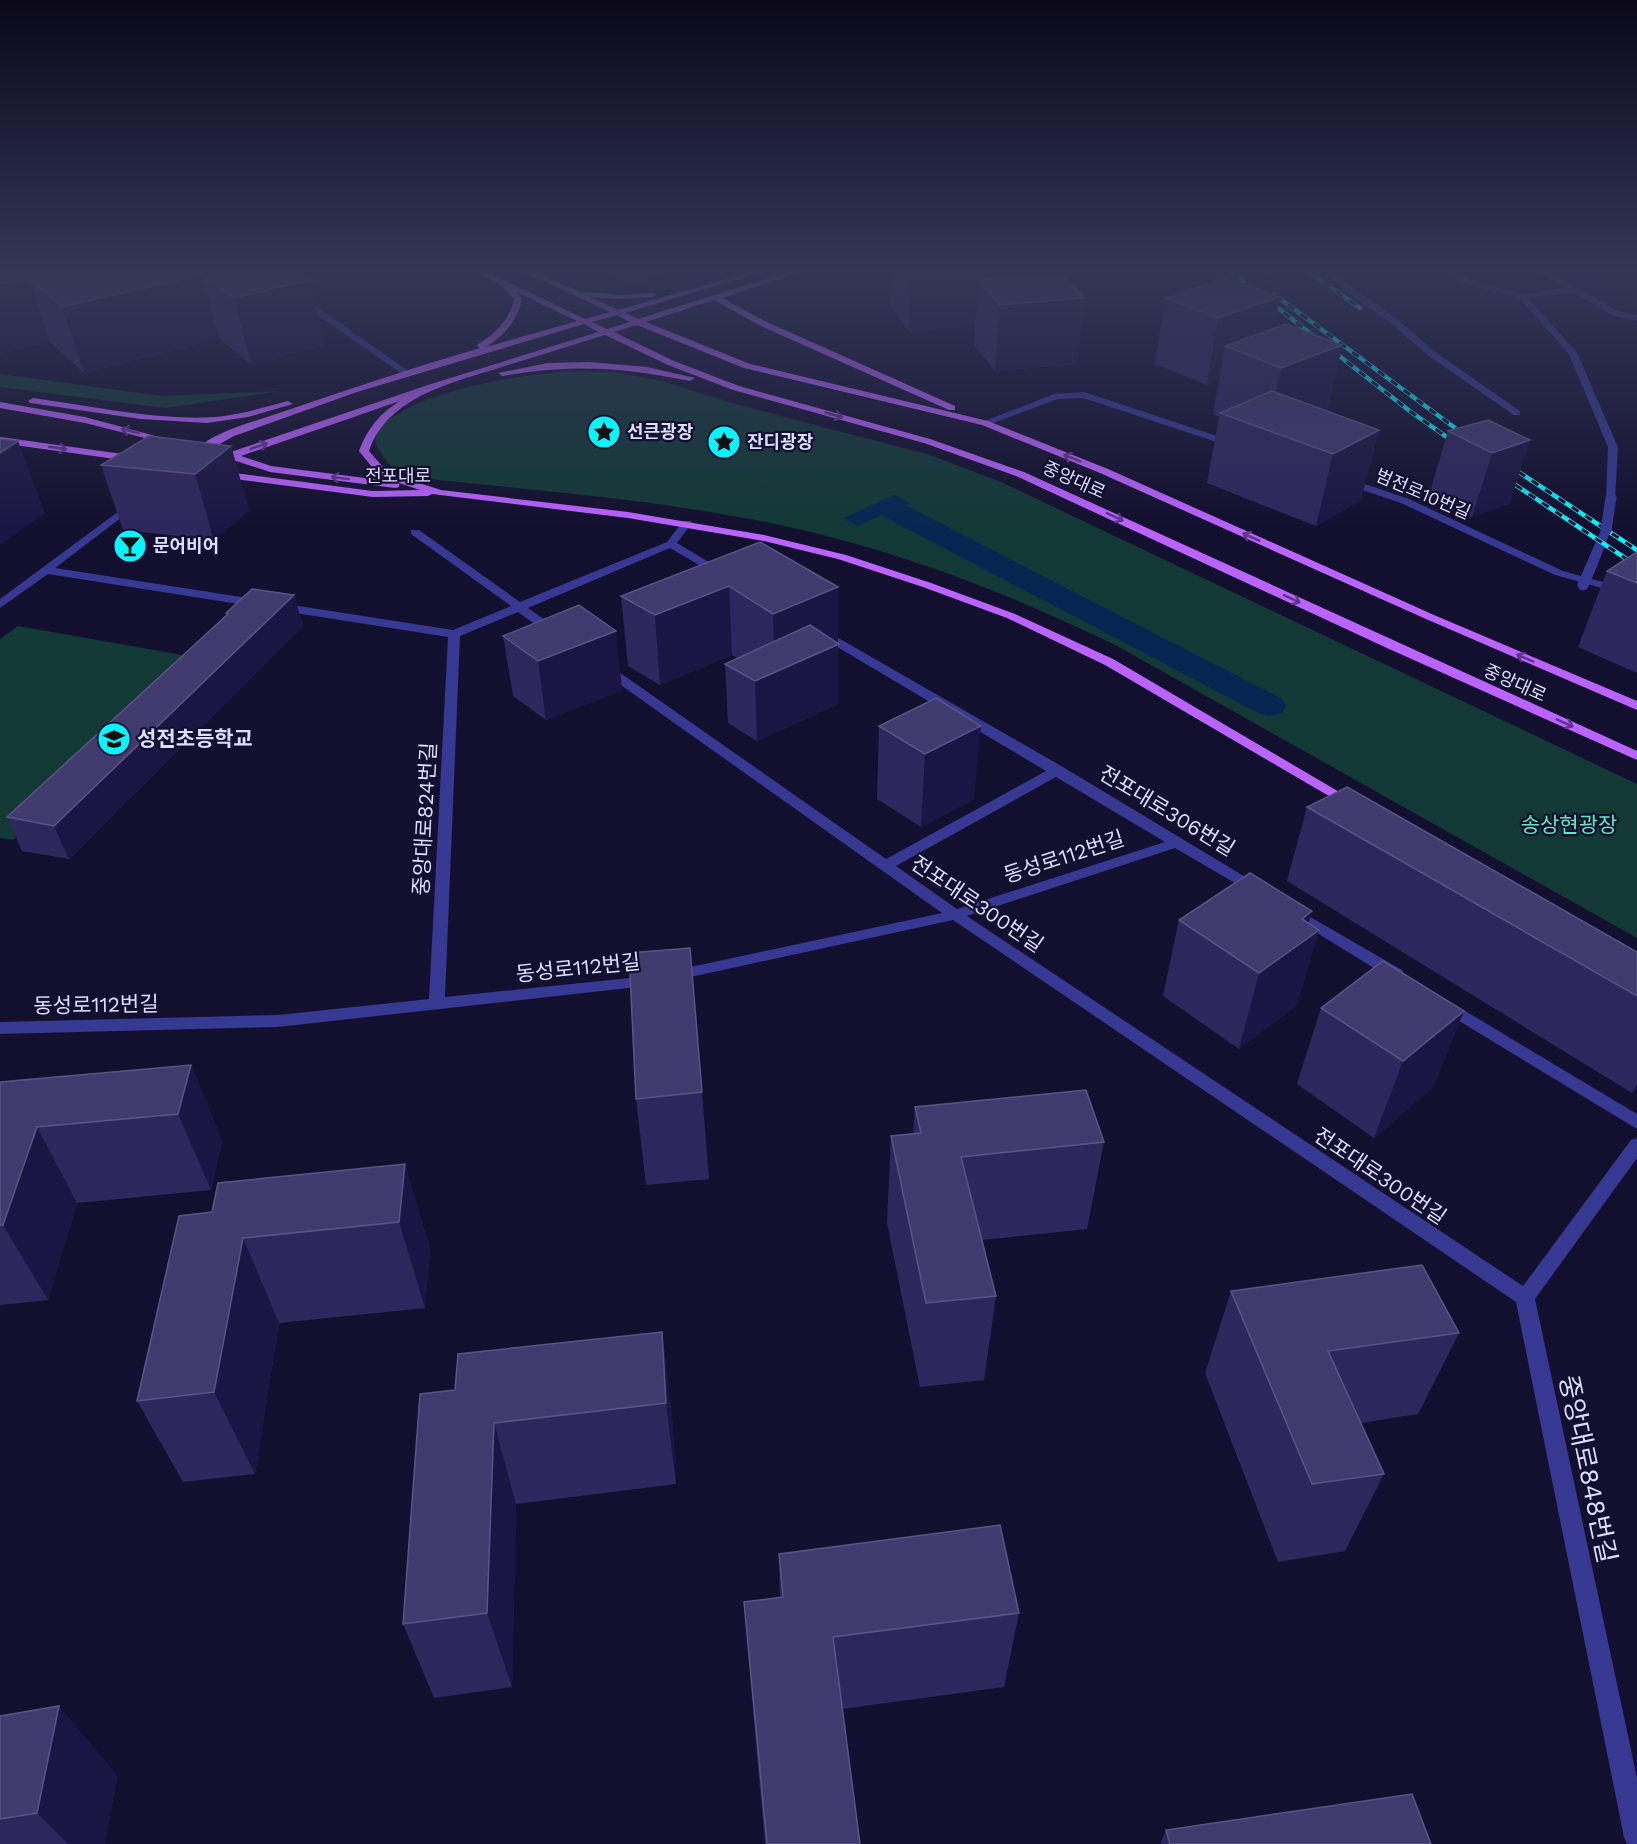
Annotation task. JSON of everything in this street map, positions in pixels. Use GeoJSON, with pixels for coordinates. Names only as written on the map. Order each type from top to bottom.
{"type":"FeatureCollection","features":[{"type":"Feature","properties":{"kind":"main road"},"geometry":{"type":"LineString","coordinates":[[458,359],[336,396],[240,431],[202,448],[191,462],[231,456],[431,387],[522,359]]}},
{"type":"Feature","properties":{"kind":"main road","name":"중앙대로"},"geometry":{"type":"LineString","coordinates":[[663,359],[736,388],[927,441],[1020,474],[1637,756]]}},
{"type":"Feature","properties":{"kind":"main road","name":"중앙대로"},"geometry":{"type":"LineString","coordinates":[[730,359],[747,366],[985,423],[1104,471],[1430,617],[1637,706]]}},
{"type":"Feature","properties":{"kind":"main road"},"geometry":{"type":"LineString","coordinates":[[842,359],[985,423]]}},
{"type":"Feature","properties":{"kind":"main road"},"geometry":{"type":"LineString","coordinates":[[449,382],[573,364],[639,367],[736,388]]}},
{"type":"Feature","properties":{"kind":"main road"},"geometry":{"type":"LineString","coordinates":[[431,387],[382,418],[368,435],[364,451],[384,475],[440,493],[687,523],[764,538],[842,557],[1011,616],[1109,662],[1362,810]]}},
{"type":"Feature","properties":{"kind":"main road"},"geometry":{"type":"LineString","coordinates":[[0,399],[177,419],[209,420],[239,417],[303,400],[336,396]]}},
{"type":"Feature","properties":{"kind":"main road"},"geometry":{"type":"LineString","coordinates":[[0,405],[85,420],[180,443]]}},
{"type":"Feature","properties":{"kind":"main road"},"geometry":{"type":"LineString","coordinates":[[0,440],[152,461]]}},
{"type":"Feature","properties":{"kind":"main road","name":"전포대로"},"geometry":{"type":"LineString","coordinates":[[191,446],[270,469],[440,493]]}},
{"type":"Feature","properties":{"kind":"main road","name":"전포대로"},"geometry":{"type":"LineString","coordinates":[[213,472],[243,479],[373,494],[440,493]]}},
{"type":"Feature","properties":{"kind":"street"},"geometry":{"type":"LineString","coordinates":[[386,359],[407,374]]}},
{"type":"Feature","properties":{"kind":"street"},"geometry":{"type":"LineString","coordinates":[[1439,359],[1517,413]]}},
{"type":"Feature","properties":{"kind":"street"},"geometry":{"type":"LineString","coordinates":[[1576,359],[1613,447],[1611,498],[1606,530],[1583,585]]}},
{"type":"Feature","properties":{"kind":"street"},"geometry":{"type":"LineString","coordinates":[[985,423],[1057,396],[1084,395],[1249,449]]}},
{"type":"Feature","properties":{"kind":"street","name":"범전로10번길"},"geometry":{"type":"LineString","coordinates":[[1338,479],[1405,501],[1559,573],[1613,588],[1637,601]]}},
{"type":"Feature","properties":{"kind":"street"},"geometry":{"type":"LineString","coordinates":[[0,605],[140,498]]}},
{"type":"Feature","properties":{"kind":"street"},"geometry":{"type":"LineString","coordinates":[[46,570],[454,634],[671,544],[687,523]]}},
{"type":"Feature","properties":{"kind":"street"},"geometry":{"type":"LineString","coordinates":[[415,532],[567,641]]}},
{"type":"Feature","properties":{"kind":"street"},"geometry":{"type":"LineString","coordinates":[[671,544],[732,580]]}},
{"type":"Feature","properties":{"kind":"street","name":"전포대로306번길"},"geometry":{"type":"LineString","coordinates":[[813,628],[1058,770],[1403,979]]}},
{"type":"Feature","properties":{"kind":"street","name":"중앙대로824번길"},"geometry":{"type":"LineString","coordinates":[[437,1005],[454,634]]}},
{"type":"Feature","properties":{"kind":"street","name":"전포대로300번길"},"geometry":{"type":"LineString","coordinates":[[596,662],[955,915],[1525,1298]]}},
{"type":"Feature","properties":{"kind":"street"},"geometry":{"type":"LineString","coordinates":[[885,866],[1058,770]]}},
{"type":"Feature","properties":{"kind":"street","name":"동성로112번길"},"geometry":{"type":"LineString","coordinates":[[0,1028],[278,1021],[653,981],[955,915],[1179,842]]}},
{"type":"Feature","properties":{"kind":"street"},"geometry":{"type":"LineString","coordinates":[[1434,998],[1637,1122]]}},
{"type":"Feature","properties":{"kind":"street"},"geometry":{"type":"LineString","coordinates":[[1525,1298],[1637,1145]]}},
{"type":"Feature","properties":{"kind":"street","name":"중앙대로848번길"},"geometry":{"type":"LineString","coordinates":[[1525,1298],[1637,1837]]}},
{"type":"Feature","properties":{"kind":"green space","name":"송상현광장"},"geometry":{"type":"Polygon","coordinates":[[[571,371],[616,372],[665,382],[735,404],[930,455],[1001,482],[1637,784],[1637,938],[1117,646],[994,591],[867,547],[736,516],[556,492],[420,478],[397,470],[387,462],[375,441],[383,425],[399,413],[421,402],[472,386],[571,371]]]}},
{"type":"Feature","properties":{"kind":"green space"},"geometry":{"type":"Polygon","coordinates":[[[0,374],[161,396],[282,391],[165,408],[0,387],[0,374]]]}},
{"type":"Feature","properties":{"kind":"green space"},"geometry":{"type":"Polygon","coordinates":[[[18,626],[211,660],[13,840],[0,838],[0,639],[18,626]]]}},
{"type":"Feature","properties":{"kind":"water"},"geometry":{"type":"Polygon","coordinates":[[[895,495],[910,503],[857,526],[843,518],[895,495]]]}},
{"type":"Feature","properties":{"kind":"building"},"geometry":{"type":"Polygon","coordinates":[[[1258,359],[1305,359],[1281,368],[1258,359]]]}},
{"type":"Feature","properties":{"kind":"building"},"geometry":{"type":"Polygon","coordinates":[[[1272,391],[1379,430],[1333,454],[1220,413],[1272,391]]]}},
{"type":"Feature","properties":{"kind":"building"},"geometry":{"type":"Polygon","coordinates":[[[1488,420],[1530,440],[1492,453],[1448,431],[1488,420]]]}},
{"type":"Feature","properties":{"kind":"building"},"geometry":{"type":"Polygon","coordinates":[[[149,436],[231,446],[195,474],[101,465],[149,436]]]}},
{"type":"Feature","properties":{"kind":"building"},"geometry":{"type":"Polygon","coordinates":[[[0,439],[18,441],[0,453],[0,439]]]}},
{"type":"Feature","properties":{"kind":"building"},"geometry":{"type":"Polygon","coordinates":[[[760,542],[838,587],[773,614],[729,586],[655,615],[621,596],[760,542]]]}},
{"type":"Feature","properties":{"kind":"building"},"geometry":{"type":"Polygon","coordinates":[[[1637,552],[1637,583],[1607,571],[1637,552]]]}},
{"type":"Feature","properties":{"kind":"building"},"geometry":{"type":"Polygon","coordinates":[[[252,589],[294,595],[54,826],[7,817],[228,614],[226,613],[252,589]]]}},
{"type":"Feature","properties":{"kind":"building"},"geometry":{"type":"Polygon","coordinates":[[[579,605],[616,631],[538,661],[503,636],[579,605]]]}},
{"type":"Feature","properties":{"kind":"building"},"geometry":{"type":"Polygon","coordinates":[[[810,625],[839,644],[755,681],[725,664],[810,625]]]}},
{"type":"Feature","properties":{"kind":"building"},"geometry":{"type":"Polygon","coordinates":[[[936,698],[981,726],[925,754],[879,726],[936,698]]]}},
{"type":"Feature","properties":{"kind":"building"},"geometry":{"type":"Polygon","coordinates":[[[1347,787],[1637,952],[1637,996],[1307,807],[1347,787]]]}},
{"type":"Feature","properties":{"kind":"building"},"geometry":{"type":"Polygon","coordinates":[[[1250,873],[1312,911],[1302,919],[1319,930],[1259,973],[1179,920],[1250,873]]]}},
{"type":"Feature","properties":{"kind":"building"},"geometry":{"type":"Polygon","coordinates":[[[690,948],[702,1092],[636,1099],[629,953],[690,948]]]}},
{"type":"Feature","properties":{"kind":"building"},"geometry":{"type":"Polygon","coordinates":[[[1383,961],[1464,1011],[1403,1061],[1321,1008],[1383,961]]]}},
{"type":"Feature","properties":{"kind":"building"},"geometry":{"type":"Polygon","coordinates":[[[191,1065],[178,1114],[37,1127],[3,1225],[0,1225],[0,1082],[191,1065]]]}},
{"type":"Feature","properties":{"kind":"building"},"geometry":{"type":"Polygon","coordinates":[[[1086,1090],[1104,1142],[961,1157],[996,1296],[926,1303],[891,1136],[921,1133],[915,1107],[1086,1090]]]}},
{"type":"Feature","properties":{"kind":"building"},"geometry":{"type":"Polygon","coordinates":[[[405,1164],[399,1222],[243,1238],[214,1392],[137,1401],[179,1216],[212,1212],[218,1183],[405,1164]]]}},
{"type":"Feature","properties":{"kind":"building"},"geometry":{"type":"Polygon","coordinates":[[[1422,1265],[1459,1333],[1328,1351],[1384,1474],[1312,1484],[1231,1291],[1422,1265]]]}},
{"type":"Feature","properties":{"kind":"building"},"geometry":{"type":"Polygon","coordinates":[[[662,1332],[666,1403],[494,1423],[487,1613],[403,1624],[420,1394],[455,1390],[458,1354],[662,1332]]]}},
{"type":"Feature","properties":{"kind":"building"},"geometry":{"type":"Polygon","coordinates":[[[1000,1525],[1019,1613],[833,1637],[860,1844],[767,1844],[744,1602],[783,1597],[779,1554],[1000,1525]]]}},
{"type":"Feature","properties":{"kind":"building"},"geometry":{"type":"Polygon","coordinates":[[[59,1706],[37,1813],[0,1819],[0,1716],[59,1706]]]}},
{"type":"Feature","properties":{"kind":"building"},"geometry":{"type":"Polygon","coordinates":[[[1412,1794],[1431,1844],[1170,1844],[1166,1830],[1412,1794]]]}},
{"type":"Feature","properties":{"kind":"waterway"},"geometry":{"type":"LineString","coordinates":[[893,510],[1270,706]]}},
{"type":"Feature","properties":{"kind":"railway"},"geometry":{"type":"LineString","coordinates":[[1343,359],[1411,412],[1461,447]]}},
{"type":"Feature","properties":{"kind":"railway"},"geometry":{"type":"LineString","coordinates":[[1362,359],[1470,439]]}},
{"type":"Feature","properties":{"kind":"railway"},"geometry":{"type":"LineString","coordinates":[[1505,463],[1637,550]]}},
{"type":"Feature","properties":{"kind":"railway"},"geometry":{"type":"LineString","coordinates":[[1502,476],[1637,566]]}},
{"type":"Feature","properties":{"kind":"place","name":"선큰광장"},"geometry":{"type":"Point","coordinates":[604,432]}},
{"type":"Feature","properties":{"kind":"place","name":"잔디광장"},"geometry":{"type":"Point","coordinates":[724,442]}},
{"type":"Feature","properties":{"kind":"place","name":"문어비어"},"geometry":{"type":"Point","coordinates":[130,546]}},
{"type":"Feature","properties":{"kind":"place","name":"성전초등학교"},"geometry":{"type":"Point","coordinates":[114,739]}}]}
